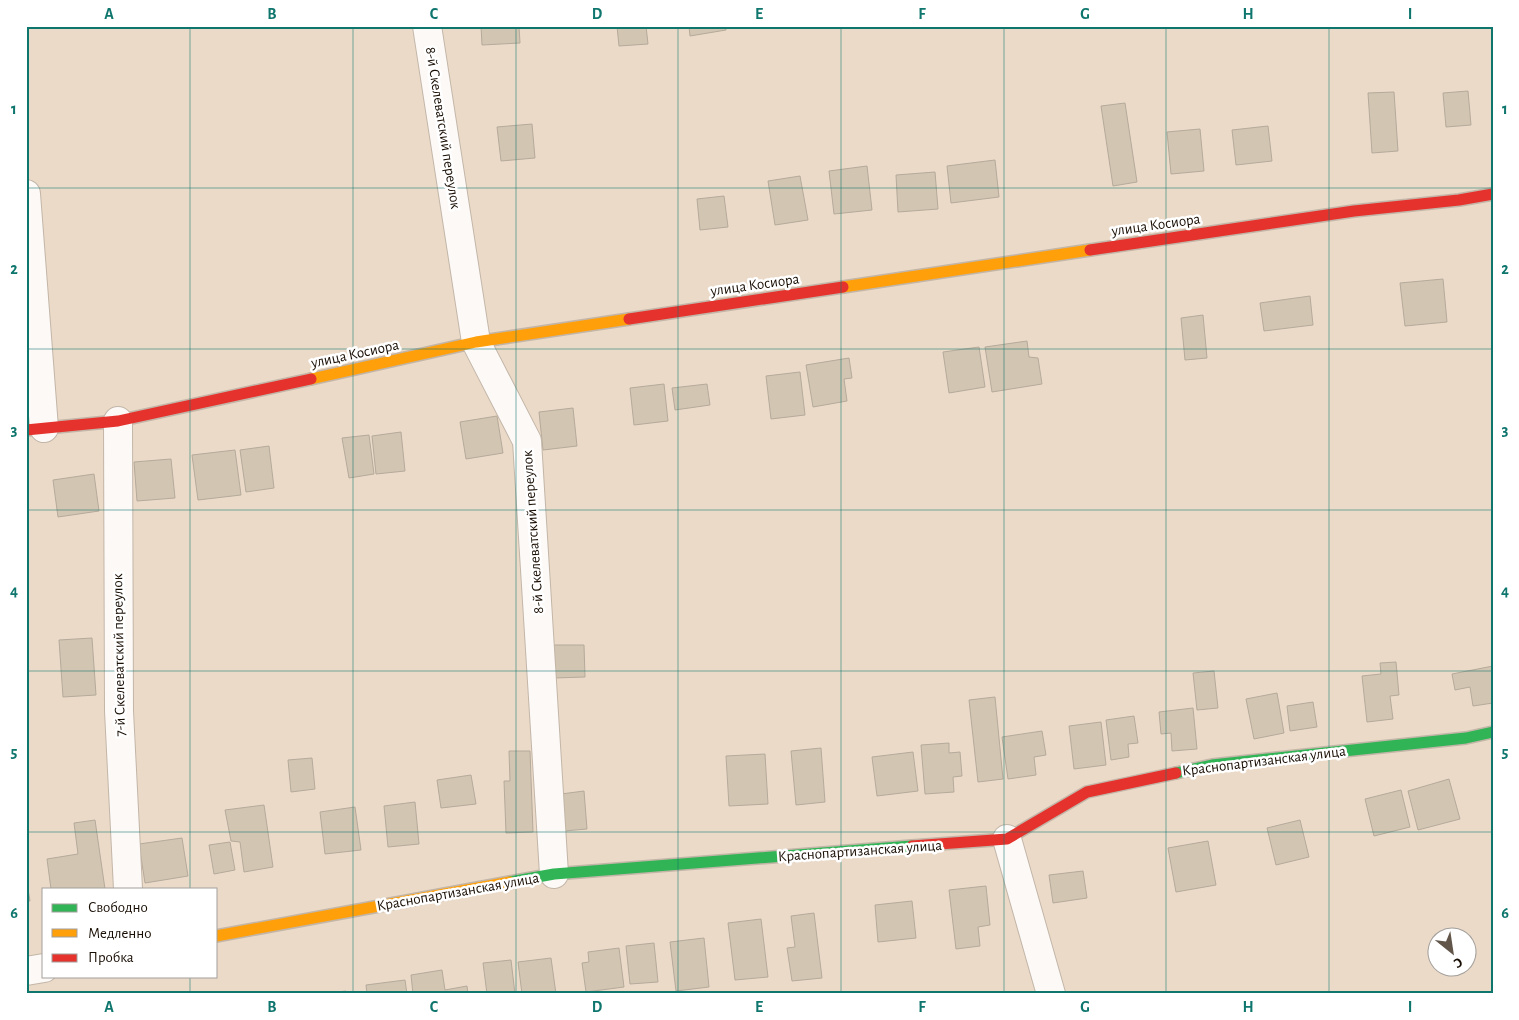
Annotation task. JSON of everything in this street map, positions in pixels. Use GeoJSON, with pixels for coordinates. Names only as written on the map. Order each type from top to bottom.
{"type":"FeatureCollection","features":[{"type":"Feature","properties":{"kind":"street","name":"8-й Скелеватский переулок"},"geometry":{"type":"LineString","coordinates":[[426,26],[476,342],[527,442],[554,874]]}},
{"type":"Feature","properties":{"kind":"street"},"geometry":{"type":"LineString","coordinates":[[26,194],[35,429]]}},
{"type":"Feature","properties":{"kind":"street","name":"улица Косиора"},"geometry":{"type":"LineString","coordinates":[[35,429],[118,421],[476,342],[1354,211],[1459,200],[1493,194]]}},
{"type":"Feature","properties":{"kind":"street","name":"7-й Скелеватский переулок"},"geometry":{"type":"LineString","coordinates":[[118,421],[119,711],[128,888]]}},
{"type":"Feature","properties":{"kind":"street","name":"Краснопартизанская улица"},"geometry":{"type":"LineString","coordinates":[[218,936],[554,874],[1007,839],[1088,792],[1212,765],[1466,738],[1493,732]]}},
{"type":"Feature","properties":{"kind":"street"},"geometry":{"type":"LineString","coordinates":[[1007,839],[1051,994]]}},
{"type":"Feature","properties":{"kind":"street"},"geometry":{"type":"LineString","coordinates":[[26,971],[42,968]]}},
{"type":"Feature","properties":{"kind":"building"},"geometry":{"type":"Polygon","coordinates":[[[481,26],[519,26],[520,43],[482,45],[481,26]]]}},
{"type":"Feature","properties":{"kind":"building"},"geometry":{"type":"Polygon","coordinates":[[[617,26],[646,26],[648,44],[619,46],[617,26]]]}},
{"type":"Feature","properties":{"kind":"building"},"geometry":{"type":"Polygon","coordinates":[[[689,26],[726,26],[726,30],[690,36],[689,26]]]}},
{"type":"Feature","properties":{"kind":"building"},"geometry":{"type":"Polygon","coordinates":[[[1468,91],[1471,125],[1446,127],[1443,93],[1468,91]]]}},
{"type":"Feature","properties":{"kind":"building"},"geometry":{"type":"Polygon","coordinates":[[[1394,92],[1398,151],[1372,153],[1368,93],[1394,92]]]}},
{"type":"Feature","properties":{"kind":"building"},"geometry":{"type":"Polygon","coordinates":[[[1125,103],[1137,182],[1113,186],[1101,106],[1125,103]]]}},
{"type":"Feature","properties":{"kind":"building"},"geometry":{"type":"Polygon","coordinates":[[[532,124],[535,158],[501,161],[497,127],[532,124]]]}},
{"type":"Feature","properties":{"kind":"building"},"geometry":{"type":"Polygon","coordinates":[[[1268,126],[1272,161],[1236,165],[1232,130],[1268,126]]]}},
{"type":"Feature","properties":{"kind":"building"},"geometry":{"type":"Polygon","coordinates":[[[1200,129],[1204,171],[1171,174],[1167,132],[1200,129]]]}},
{"type":"Feature","properties":{"kind":"building"},"geometry":{"type":"Polygon","coordinates":[[[995,160],[999,197],[951,203],[947,166],[995,160]]]}},
{"type":"Feature","properties":{"kind":"building"},"geometry":{"type":"Polygon","coordinates":[[[867,166],[872,210],[834,214],[829,171],[867,166]]]}},
{"type":"Feature","properties":{"kind":"building"},"geometry":{"type":"Polygon","coordinates":[[[935,172],[938,209],[898,212],[896,175],[935,172]]]}},
{"type":"Feature","properties":{"kind":"building"},"geometry":{"type":"Polygon","coordinates":[[[800,176],[808,220],[775,225],[768,181],[800,176]]]}},
{"type":"Feature","properties":{"kind":"building"},"geometry":{"type":"Polygon","coordinates":[[[724,196],[728,227],[700,230],[697,199],[724,196]]]}},
{"type":"Feature","properties":{"kind":"building"},"geometry":{"type":"Polygon","coordinates":[[[1443,279],[1447,322],[1405,326],[1400,283],[1443,279]]]}},
{"type":"Feature","properties":{"kind":"building"},"geometry":{"type":"Polygon","coordinates":[[[1310,296],[1313,325],[1264,331],[1260,303],[1310,296]]]}},
{"type":"Feature","properties":{"kind":"building"},"geometry":{"type":"Polygon","coordinates":[[[1203,315],[1207,358],[1185,360],[1181,318],[1203,315]]]}},
{"type":"Feature","properties":{"kind":"building"},"geometry":{"type":"Polygon","coordinates":[[[1027,341],[1029,357],[1038,358],[1042,384],[992,392],[985,347],[1027,341]]]}},
{"type":"Feature","properties":{"kind":"building"},"geometry":{"type":"Polygon","coordinates":[[[979,347],[985,387],[949,393],[943,352],[979,347]]]}},
{"type":"Feature","properties":{"kind":"building"},"geometry":{"type":"Polygon","coordinates":[[[849,358],[852,378],[844,379],[847,401],[813,407],[806,365],[849,358]]]}},
{"type":"Feature","properties":{"kind":"building"},"geometry":{"type":"Polygon","coordinates":[[[800,372],[805,415],[771,419],[766,376],[800,372]]]}},
{"type":"Feature","properties":{"kind":"building"},"geometry":{"type":"Polygon","coordinates":[[[664,384],[668,421],[634,425],[630,388],[664,384]]]}},
{"type":"Feature","properties":{"kind":"building"},"geometry":{"type":"Polygon","coordinates":[[[707,384],[710,405],[675,410],[672,388],[707,384]]]}},
{"type":"Feature","properties":{"kind":"building"},"geometry":{"type":"Polygon","coordinates":[[[573,408],[577,446],[543,450],[539,412],[573,408]]]}},
{"type":"Feature","properties":{"kind":"building"},"geometry":{"type":"Polygon","coordinates":[[[497,416],[503,453],[466,459],[460,422],[497,416]]]}},
{"type":"Feature","properties":{"kind":"building"},"geometry":{"type":"Polygon","coordinates":[[[401,432],[405,471],[376,474],[372,436],[401,432]]]}},
{"type":"Feature","properties":{"kind":"building"},"geometry":{"type":"Polygon","coordinates":[[[369,435],[374,474],[349,478],[342,438],[369,435]]]}},
{"type":"Feature","properties":{"kind":"building"},"geometry":{"type":"Polygon","coordinates":[[[269,446],[274,488],[246,492],[240,450],[269,446]]]}},
{"type":"Feature","properties":{"kind":"building"},"geometry":{"type":"Polygon","coordinates":[[[235,450],[241,495],[198,500],[192,455],[235,450]]]}},
{"type":"Feature","properties":{"kind":"building"},"geometry":{"type":"Polygon","coordinates":[[[171,459],[175,498],[137,501],[134,462],[171,459]]]}},
{"type":"Feature","properties":{"kind":"building"},"geometry":{"type":"Polygon","coordinates":[[[94,474],[99,511],[58,517],[53,480],[94,474]]]}},
{"type":"Feature","properties":{"kind":"building"},"geometry":{"type":"Polygon","coordinates":[[[92,638],[96,695],[63,697],[59,640],[92,638]]]}},
{"type":"Feature","properties":{"kind":"building"},"geometry":{"type":"Polygon","coordinates":[[[553,645],[584,645],[585,677],[554,678],[553,645]]]}},
{"type":"Feature","properties":{"kind":"building"},"geometry":{"type":"Polygon","coordinates":[[[1396,662],[1399,695],[1390,696],[1393,719],[1367,722],[1362,676],[1381,674],[1380,663],[1396,662]]]}},
{"type":"Feature","properties":{"kind":"building"},"geometry":{"type":"Polygon","coordinates":[[[1493,666],[1493,703],[1473,706],[1470,687],[1455,690],[1452,674],[1493,666]]]}},
{"type":"Feature","properties":{"kind":"building"},"geometry":{"type":"Polygon","coordinates":[[[1214,671],[1218,708],[1197,710],[1193,673],[1214,671]]]}},
{"type":"Feature","properties":{"kind":"building"},"geometry":{"type":"Polygon","coordinates":[[[1277,693],[1284,733],[1254,739],[1246,699],[1277,693]]]}},
{"type":"Feature","properties":{"kind":"building"},"geometry":{"type":"Polygon","coordinates":[[[995,697],[1003,779],[978,782],[969,700],[995,697]]]}},
{"type":"Feature","properties":{"kind":"building"},"geometry":{"type":"Polygon","coordinates":[[[1313,702],[1317,727],[1290,731],[1287,706],[1313,702]]]}},
{"type":"Feature","properties":{"kind":"building"},"geometry":{"type":"Polygon","coordinates":[[[1193,708],[1197,749],[1172,751],[1171,733],[1161,734],[1159,712],[1193,708]]]}},
{"type":"Feature","properties":{"kind":"building"},"geometry":{"type":"Polygon","coordinates":[[[1134,716],[1138,743],[1128,744],[1129,757],[1111,760],[1106,720],[1134,716]]]}},
{"type":"Feature","properties":{"kind":"building"},"geometry":{"type":"Polygon","coordinates":[[[1101,722],[1106,765],[1074,769],[1069,726],[1101,722]]]}},
{"type":"Feature","properties":{"kind":"building"},"geometry":{"type":"Polygon","coordinates":[[[1042,731],[1046,755],[1034,757],[1036,775],[1008,779],[1002,737],[1042,731]]]}},
{"type":"Feature","properties":{"kind":"building"},"geometry":{"type":"Polygon","coordinates":[[[949,743],[949,753],[960,752],[962,776],[953,777],[954,792],[925,794],[921,745],[949,743]]]}},
{"type":"Feature","properties":{"kind":"building"},"geometry":{"type":"Polygon","coordinates":[[[821,748],[825,802],[796,805],[791,751],[821,748]]]}},
{"type":"Feature","properties":{"kind":"building"},"geometry":{"type":"Polygon","coordinates":[[[509,751],[530,751],[533,832],[506,833],[504,781],[510,781],[509,751]]]}},
{"type":"Feature","properties":{"kind":"building"},"geometry":{"type":"Polygon","coordinates":[[[913,752],[918,791],[877,796],[872,757],[913,752]]]}},
{"type":"Feature","properties":{"kind":"building"},"geometry":{"type":"Polygon","coordinates":[[[765,754],[768,804],[729,806],[726,756],[765,754]]]}},
{"type":"Feature","properties":{"kind":"building"},"geometry":{"type":"Polygon","coordinates":[[[312,758],[315,789],[291,792],[288,760],[312,758]]]}},
{"type":"Feature","properties":{"kind":"building"},"geometry":{"type":"Polygon","coordinates":[[[471,775],[476,804],[441,808],[437,780],[471,775]]]}},
{"type":"Feature","properties":{"kind":"building"},"geometry":{"type":"Polygon","coordinates":[[[1449,779],[1460,819],[1418,830],[1408,791],[1449,779]]]}},
{"type":"Feature","properties":{"kind":"building"},"geometry":{"type":"Polygon","coordinates":[[[1401,790],[1410,827],[1374,836],[1365,799],[1401,790]]]}},
{"type":"Feature","properties":{"kind":"building"},"geometry":{"type":"Polygon","coordinates":[[[584,791],[587,829],[564,831],[561,794],[584,791]]]}},
{"type":"Feature","properties":{"kind":"building"},"geometry":{"type":"Polygon","coordinates":[[[415,802],[419,844],[388,847],[384,806],[415,802]]]}},
{"type":"Feature","properties":{"kind":"building"},"geometry":{"type":"Polygon","coordinates":[[[264,805],[273,867],[244,872],[240,842],[231,841],[225,810],[264,805]]]}},
{"type":"Feature","properties":{"kind":"building"},"geometry":{"type":"Polygon","coordinates":[[[355,807],[361,850],[325,854],[320,812],[355,807]]]}},
{"type":"Feature","properties":{"kind":"building"},"geometry":{"type":"Polygon","coordinates":[[[95,820],[105,888],[51,888],[47,859],[78,854],[74,823],[95,820]]]}},
{"type":"Feature","properties":{"kind":"building"},"geometry":{"type":"Polygon","coordinates":[[[1300,820],[1309,857],[1276,865],[1267,828],[1300,820]]]}},
{"type":"Feature","properties":{"kind":"building"},"geometry":{"type":"Polygon","coordinates":[[[182,838],[188,876],[145,883],[139,844],[182,838]]]}},
{"type":"Feature","properties":{"kind":"building"},"geometry":{"type":"Polygon","coordinates":[[[1208,841],[1216,885],[1176,892],[1168,848],[1208,841]]]}},
{"type":"Feature","properties":{"kind":"building"},"geometry":{"type":"Polygon","coordinates":[[[230,842],[235,870],[214,874],[209,845],[230,842]]]}},
{"type":"Feature","properties":{"kind":"building"},"geometry":{"type":"Polygon","coordinates":[[[1083,871],[1087,898],[1053,903],[1049,875],[1083,871]]]}},
{"type":"Feature","properties":{"kind":"building"},"geometry":{"type":"Polygon","coordinates":[[[26,877],[30,901],[26,901],[26,877]]]}},
{"type":"Feature","properties":{"kind":"building"},"geometry":{"type":"Polygon","coordinates":[[[986,886],[990,925],[978,927],[980,946],[956,949],[949,890],[986,886]]]}},
{"type":"Feature","properties":{"kind":"building"},"geometry":{"type":"Polygon","coordinates":[[[912,901],[916,938],[878,942],[875,905],[912,901]]]}},
{"type":"Feature","properties":{"kind":"building"},"geometry":{"type":"Polygon","coordinates":[[[814,913],[822,978],[792,981],[787,948],[795,947],[791,916],[814,913]]]}},
{"type":"Feature","properties":{"kind":"building"},"geometry":{"type":"Polygon","coordinates":[[[761,919],[768,977],[735,980],[728,923],[761,919]]]}},
{"type":"Feature","properties":{"kind":"building"},"geometry":{"type":"Polygon","coordinates":[[[704,938],[709,987],[676,991],[670,942],[704,938]]]}},
{"type":"Feature","properties":{"kind":"building"},"geometry":{"type":"Polygon","coordinates":[[[654,943],[658,982],[630,984],[626,946],[654,943]]]}},
{"type":"Feature","properties":{"kind":"building"},"geometry":{"type":"Polygon","coordinates":[[[619,948],[624,987],[586,992],[582,963],[589,962],[588,952],[619,948]]]}},
{"type":"Feature","properties":{"kind":"building"},"geometry":{"type":"Polygon","coordinates":[[[551,958],[556,994],[522,994],[518,962],[551,958]]]}},
{"type":"Feature","properties":{"kind":"building"},"geometry":{"type":"Polygon","coordinates":[[[511,960],[515,994],[487,994],[483,963],[511,960]]]}},
{"type":"Feature","properties":{"kind":"building"},"geometry":{"type":"Polygon","coordinates":[[[442,970],[445,990],[467,986],[468,994],[413,994],[411,975],[442,970]]]}},
{"type":"Feature","properties":{"kind":"building"},"geometry":{"type":"Polygon","coordinates":[[[405,980],[407,994],[367,994],[366,985],[405,980]]]}},
{"type":"Feature","properties":{"kind":"building"},"geometry":{"type":"Polygon","coordinates":[[[346,991],[347,994],[328,994],[328,993],[346,991]]]}},
{"type":"Feature","properties":{"kind":"traffic: fast"},"geometry":{"type":"LineString","coordinates":[[1176,773],[1212,765],[1466,738],[1493,732]]}},
{"type":"Feature","properties":{"kind":"traffic: fast"},"geometry":{"type":"LineString","coordinates":[[510,882],[554,874],[912,846]]}},
{"type":"Feature","properties":{"kind":"traffic: slow"},"geometry":{"type":"LineString","coordinates":[[843,287],[1090,250]]}},
{"type":"Feature","properties":{"kind":"traffic: slow"},"geometry":{"type":"LineString","coordinates":[[311,379],[476,342],[629,319]]}},
{"type":"Feature","properties":{"kind":"traffic: slow"},"geometry":{"type":"LineString","coordinates":[[218,936],[510,882]]}},
{"type":"Feature","properties":{"kind":"traffic: jam"},"geometry":{"type":"LineString","coordinates":[[1090,250],[1354,211],[1459,200],[1493,194]]}},
{"type":"Feature","properties":{"kind":"traffic: jam"},"geometry":{"type":"LineString","coordinates":[[629,319],[843,287]]}},
{"type":"Feature","properties":{"kind":"traffic: jam"},"geometry":{"type":"LineString","coordinates":[[26,430],[118,421],[311,379]]}},
{"type":"Feature","properties":{"kind":"traffic: jam"},"geometry":{"type":"LineString","coordinates":[[912,846],[1007,839],[1087,792],[1176,773]]}}]}
